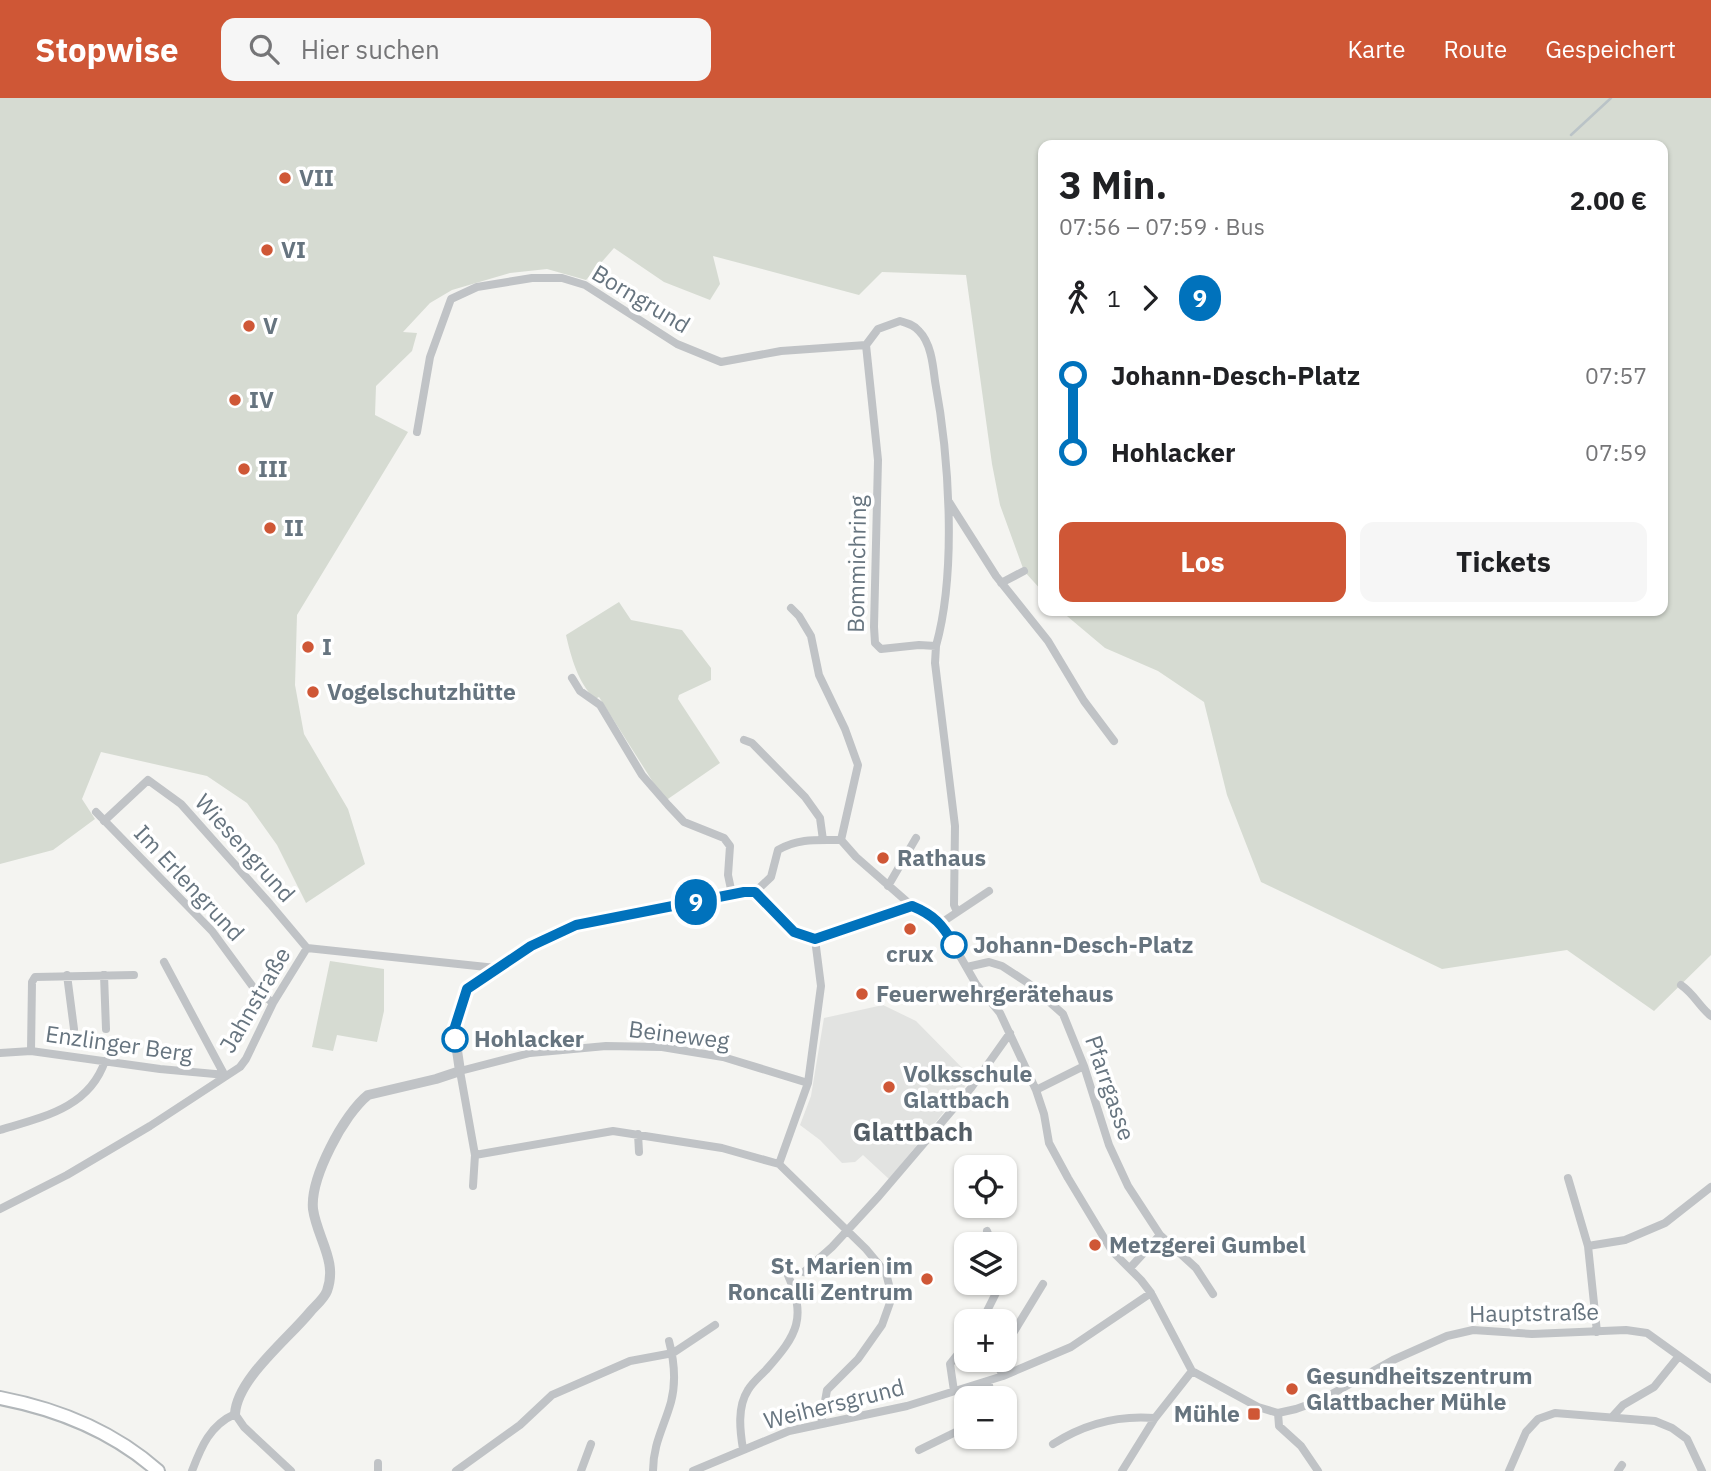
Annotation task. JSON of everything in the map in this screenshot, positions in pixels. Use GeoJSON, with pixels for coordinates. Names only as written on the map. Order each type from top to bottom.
{"type":"FeatureCollection","features":[{"type":"Feature","properties":{"kind":"main road"},"geometry":{"type":"LineString","coordinates":[[0,1398],[35,1405],[111,1436],[158,1471]]}},
{"type":"Feature","properties":{"kind":"street","name":"Borngrund"},"geometry":{"type":"LineString","coordinates":[[417,432],[430,357],[451,299],[477,287],[532,278],[562,278],[585,285],[677,344],[721,362],[781,351],[866,345]]}},
{"type":"Feature","properties":{"kind":"street"},"geometry":{"type":"LineString","coordinates":[[866,345],[878,329],[887,324],[900,321],[920,332],[931,354],[941,412],[949,502],[942,626],[936,646],[935,663],[955,826],[954,905],[957,912]]}},
{"type":"Feature","properties":{"kind":"street","name":"Bommichring"},"geometry":{"type":"LineString","coordinates":[[866,345],[878,460],[875,643],[881,649],[936,646]]}},
{"type":"Feature","properties":{"kind":"street"},"geometry":{"type":"LineString","coordinates":[[949,502],[1001,583],[1048,641],[1084,701],[1114,741]]}},
{"type":"Feature","properties":{"kind":"street"},"geometry":{"type":"LineString","coordinates":[[1001,583],[1024,571]]}},
{"type":"Feature","properties":{"kind":"street"},"geometry":{"type":"LineString","coordinates":[[791,608],[811,636],[819,675],[845,729],[858,765],[841,840]]}},
{"type":"Feature","properties":{"kind":"street"},"geometry":{"type":"LineString","coordinates":[[572,678],[580,691],[600,705],[642,775],[668,806],[684,822],[724,838],[730,846],[727,875],[732,894]]}},
{"type":"Feature","properties":{"kind":"street"},"geometry":{"type":"LineString","coordinates":[[744,740],[752,743],[806,797],[821,818],[822,840]]}},
{"type":"Feature","properties":{"kind":"street","name":"Im Erlengrund"},"geometry":{"type":"LineString","coordinates":[[104,821],[148,779]]}},
{"type":"Feature","properties":{"kind":"street","name":"Wiesengrund"},"geometry":{"type":"LineString","coordinates":[[148,779],[181,804],[307,948]]}},
{"type":"Feature","properties":{"kind":"street","name":"Im Erlengrund"},"geometry":{"type":"LineString","coordinates":[[96,811],[212,931],[253,987],[272,1003]]}},
{"type":"Feature","properties":{"kind":"street"},"geometry":{"type":"LineString","coordinates":[[888,886],[916,838]]}},
{"type":"Feature","properties":{"kind":"street"},"geometry":{"type":"LineString","coordinates":[[473,1186],[475,1156],[454,1030],[467,989],[531,946],[576,925],[732,894],[755,892],[771,877],[778,850],[790,842],[841,840],[912,906],[927,912],[941,923],[976,984],[1000,1013],[1036,1090],[1049,1143],[1099,1233],[1151,1293],[1192,1371],[1258,1407],[1278,1413],[1279,1426],[1301,1446],[1318,1471]]}},
{"type":"Feature","properties":{"kind":"street"},"geometry":{"type":"LineString","coordinates":[[941,923],[989,891]]}},
{"type":"Feature","properties":{"kind":"street"},"geometry":{"type":"LineString","coordinates":[[755,892],[794,932],[815,939],[912,906]]}},
{"type":"Feature","properties":{"kind":"street"},"geometry":{"type":"LineString","coordinates":[[779,1164],[808,1083],[821,986],[815,939]]}},
{"type":"Feature","properties":{"kind":"street","name":"Jahnstraße"},"geometry":{"type":"LineString","coordinates":[[0,1209],[67,1175],[150,1126],[229,1074],[246,1059],[272,1003],[307,948],[496,968]]}},
{"type":"Feature","properties":{"kind":"street"},"geometry":{"type":"LineString","coordinates":[[164,962],[229,1074]]}},
{"type":"Feature","properties":{"kind":"street","name":"Pfarrgasse"},"geometry":{"type":"LineString","coordinates":[[967,967],[989,962],[1002,966],[1028,983],[1063,1014],[1084,1066],[1109,1145],[1128,1186],[1160,1235],[1196,1268],[1213,1294]]}},
{"type":"Feature","properties":{"kind":"street"},"geometry":{"type":"LineString","coordinates":[[66,975],[74,1029]]}},
{"type":"Feature","properties":{"kind":"street"},"geometry":{"type":"LineString","coordinates":[[104,975],[106,1029]]}},
{"type":"Feature","properties":{"kind":"street"},"geometry":{"type":"LineString","coordinates":[[31,1051],[32,982],[38,976],[134,975]]}},
{"type":"Feature","properties":{"kind":"street"},"geometry":{"type":"LineString","coordinates":[[1681,985],[1692,992],[1703,1010],[1711,1016]]}},
{"type":"Feature","properties":{"kind":"street"},"geometry":{"type":"LineString","coordinates":[[804,1272],[847,1231],[971,1088],[1010,1033]]}},
{"type":"Feature","properties":{"kind":"street","name":"Beineweg"},"geometry":{"type":"LineString","coordinates":[[460,1071],[530,1053],[606,1046],[662,1047],[723,1057],[808,1083]]}},
{"type":"Feature","properties":{"kind":"street","name":"Enzlinger Berg"},"geometry":{"type":"LineString","coordinates":[[0,1053],[31,1051],[229,1074]]}},
{"type":"Feature","properties":{"kind":"street"},"geometry":{"type":"LineString","coordinates":[[0,1130],[50,1114],[82,1097],[95,1084],[105,1061]]}},
{"type":"Feature","properties":{"kind":"street"},"geometry":{"type":"LineString","coordinates":[[1036,1090],[1084,1066]]}},
{"type":"Feature","properties":{"kind":"street"},"geometry":{"type":"LineString","coordinates":[[291,1471],[244,1427],[235,1414],[236,1400],[258,1369],[326,1294],[331,1270],[313,1208],[316,1178],[339,1132],[368,1095],[460,1071]]}},
{"type":"Feature","properties":{"kind":"street"},"geometry":{"type":"LineString","coordinates":[[475,1156],[613,1130],[722,1148],[779,1164],[866,1249],[886,1273],[892,1297],[882,1325],[858,1359],[827,1390],[821,1424]]}},
{"type":"Feature","properties":{"kind":"street"},"geometry":{"type":"LineString","coordinates":[[638,1134],[639,1152]]}},
{"type":"Feature","properties":{"kind":"street"},"geometry":{"type":"LineString","coordinates":[[1568,1178],[1587,1246],[1597,1332]]}},
{"type":"Feature","properties":{"kind":"street"},"geometry":{"type":"LineString","coordinates":[[1587,1246],[1625,1240],[1665,1223],[1711,1187]]}},
{"type":"Feature","properties":{"kind":"street"},"geometry":{"type":"LineString","coordinates":[[1130,1268],[1160,1235]]}},
{"type":"Feature","properties":{"kind":"street"},"geometry":{"type":"LineString","coordinates":[[743,1449],[739,1425],[746,1392],[785,1349],[796,1328],[798,1305],[787,1273]]}},
{"type":"Feature","properties":{"kind":"street"},"geometry":{"type":"LineString","coordinates":[[1017,1327],[1043,1284]]}},
{"type":"Feature","properties":{"kind":"street","name":"Weihersgrund"},"geometry":{"type":"LineString","coordinates":[[971,1386],[1003,1376],[1071,1347],[1151,1293]]}},
{"type":"Feature","properties":{"kind":"street"},"geometry":{"type":"LineString","coordinates":[[456,1471],[520,1425],[552,1395],[630,1361],[673,1353],[715,1325]]}},
{"type":"Feature","properties":{"kind":"street","name":"Hauptstraße"},"geometry":{"type":"LineString","coordinates":[[1278,1413],[1321,1400],[1393,1360],[1447,1336],[1473,1330],[1532,1334],[1626,1330],[1647,1333],[1711,1379]]}},
{"type":"Feature","properties":{"kind":"street"},"geometry":{"type":"LineString","coordinates":[[653,1471],[653,1452],[672,1400],[674,1373],[670,1341]]}},
{"type":"Feature","properties":{"kind":"street"},"geometry":{"type":"LineString","coordinates":[[1613,1416],[1623,1405],[1654,1387],[1679,1356]]}},
{"type":"Feature","properties":{"kind":"street"},"geometry":{"type":"LineString","coordinates":[[954,1359],[950,1364],[954,1391]]}},
{"type":"Feature","properties":{"kind":"street"},"geometry":{"type":"LineString","coordinates":[[1122,1471],[1155,1418],[1192,1371]]}},
{"type":"Feature","properties":{"kind":"street"},"geometry":{"type":"LineString","coordinates":[[1001,1372],[1003,1376]]}},
{"type":"Feature","properties":{"kind":"street"},"geometry":{"type":"LineString","coordinates":[[988,1381],[989,1386]]}},
{"type":"Feature","properties":{"kind":"street","name":"Weihersgrund"},"geometry":{"type":"LineString","coordinates":[[693,1471],[789,1432],[907,1406],[954,1391]]}},
{"type":"Feature","properties":{"kind":"street"},"geometry":{"type":"LineString","coordinates":[[1509,1471],[1527,1432],[1538,1419],[1555,1413],[1655,1421],[1672,1428],[1687,1439],[1702,1471]]}},
{"type":"Feature","properties":{"kind":"street"},"geometry":{"type":"LineString","coordinates":[[192,1471],[209,1434],[222,1420],[235,1414]]}},
{"type":"Feature","properties":{"kind":"street"},"geometry":{"type":"LineString","coordinates":[[1053,1444],[1072,1431],[1095,1424],[1135,1416],[1155,1418]]}},
{"type":"Feature","properties":{"kind":"street"},"geometry":{"type":"LineString","coordinates":[[919,1450],[954,1433]]}},
{"type":"Feature","properties":{"kind":"street"},"geometry":{"type":"LineString","coordinates":[[581,1471],[591,1444]]}},
{"type":"Feature","properties":{"kind":"shaded area"},"geometry":{"type":"Polygon","coordinates":[[[0,98],[1711,98],[1711,955],[1654,1011],[1567,950],[1442,969],[1261,882],[1227,795],[1204,702],[1158,671],[1105,648],[1067,616],[1668,616],[1668,140],[1038,140],[1038,586],[1024,571],[1000,505],[966,275],[882,272],[859,295],[713,256],[720,284],[710,300],[664,282],[614,248],[586,280],[547,269],[510,273],[452,290],[430,303],[403,332],[417,333],[412,351],[376,386],[375,415],[408,432],[297,615],[295,685],[304,734],[348,809],[365,864],[306,903],[277,845],[247,803],[207,776],[101,752],[82,799],[95,819],[53,850],[0,864],[0,98]]]}},
{"type":"Feature","properties":{"kind":"shaded area"},"geometry":{"type":"Polygon","coordinates":[[[619,602],[631,620],[682,630],[711,668],[711,680],[679,695],[678,699],[720,763],[665,801],[599,697],[595,699],[584,685],[573,661],[566,635],[619,602]]]}},
{"type":"Feature","properties":{"kind":"shaded area"},"geometry":{"type":"Polygon","coordinates":[[[330,961],[384,969],[384,1011],[377,1042],[337,1035],[333,1051],[312,1047],[330,961]]]}},
{"type":"Feature","properties":{"kind":"shaded area","name":"Volksschule Glattbach"},"geometry":{"type":"Polygon","coordinates":[[[883,1005],[916,1021],[972,1078],[889,1179],[863,1155],[855,1162],[842,1163],[820,1140],[800,1125],[811,1096],[824,1018],[883,1005]]]}},
{"type":"Feature","properties":{"kind":"waterway"},"geometry":{"type":"LineString","coordinates":[[1571,135],[1611,98]]}},
{"type":"Feature","properties":{"kind":"bus line","name":"9"},"geometry":{"type":"LineString","coordinates":[[455,1039],[454,1030],[467,989],[496,968],[552,935],[576,925],[744,892],[755,892],[794,932],[815,939],[912,906],[927,912],[941,923],[954,945]]}},
{"type":"Feature","properties":{"kind":"place","name":"VII"},"geometry":{"type":"Point","coordinates":[285,178]}},
{"type":"Feature","properties":{"kind":"place","name":"VI"},"geometry":{"type":"Point","coordinates":[267,250]}},
{"type":"Feature","properties":{"kind":"place","name":"V"},"geometry":{"type":"Point","coordinates":[249,326]}},
{"type":"Feature","properties":{"kind":"place","name":"IV"},"geometry":{"type":"Point","coordinates":[235,400]}},
{"type":"Feature","properties":{"kind":"place","name":"III"},"geometry":{"type":"Point","coordinates":[244,469]}},
{"type":"Feature","properties":{"kind":"place","name":"II"},"geometry":{"type":"Point","coordinates":[270,528]}},
{"type":"Feature","properties":{"kind":"place","name":"I"},"geometry":{"type":"Point","coordinates":[308,647]}},
{"type":"Feature","properties":{"kind":"place","name":"Vogelschutzhütte"},"geometry":{"type":"Point","coordinates":[313,692]}},
{"type":"Feature","properties":{"kind":"place","name":"Rathaus"},"geometry":{"type":"Point","coordinates":[883,858]}},
{"type":"Feature","properties":{"kind":"place","name":"crux"},"geometry":{"type":"Point","coordinates":[910,929]}},
{"type":"Feature","properties":{"kind":"place","name":"Johann-Desch-Platz"},"geometry":{"type":"Point","coordinates":[954,945]}},
{"type":"Feature","properties":{"kind":"place","name":"Feuerwehrgerätehaus"},"geometry":{"type":"Point","coordinates":[862,994]}},
{"type":"Feature","properties":{"kind":"place","name":"Hohlacker"},"geometry":{"type":"Point","coordinates":[455,1039]}},
{"type":"Feature","properties":{"kind":"place","name":"Volksschule Glattbach"},"geometry":{"type":"Point","coordinates":[889,1087]}},
{"type":"Feature","properties":{"kind":"place","name":"Metzgerei Gumbel"},"geometry":{"type":"Point","coordinates":[1095,1245]}},
{"type":"Feature","properties":{"kind":"place","name":"St. Marien im Roncalli Zentrum"},"geometry":{"type":"Point","coordinates":[927,1279]}},
{"type":"Feature","properties":{"kind":"place","name":"Gesundheitszentrum Glattbacher Mühle"},"geometry":{"type":"Point","coordinates":[1292,1389]}},
{"type":"Feature","properties":{"kind":"place","name":"Mühle"},"geometry":{"type":"Point","coordinates":[1254,1414]}},
{"type":"Feature","properties":{"kind":"district","name":"Glattbach"},"geometry":{"type":"Point","coordinates":[913,1132]}}]}
